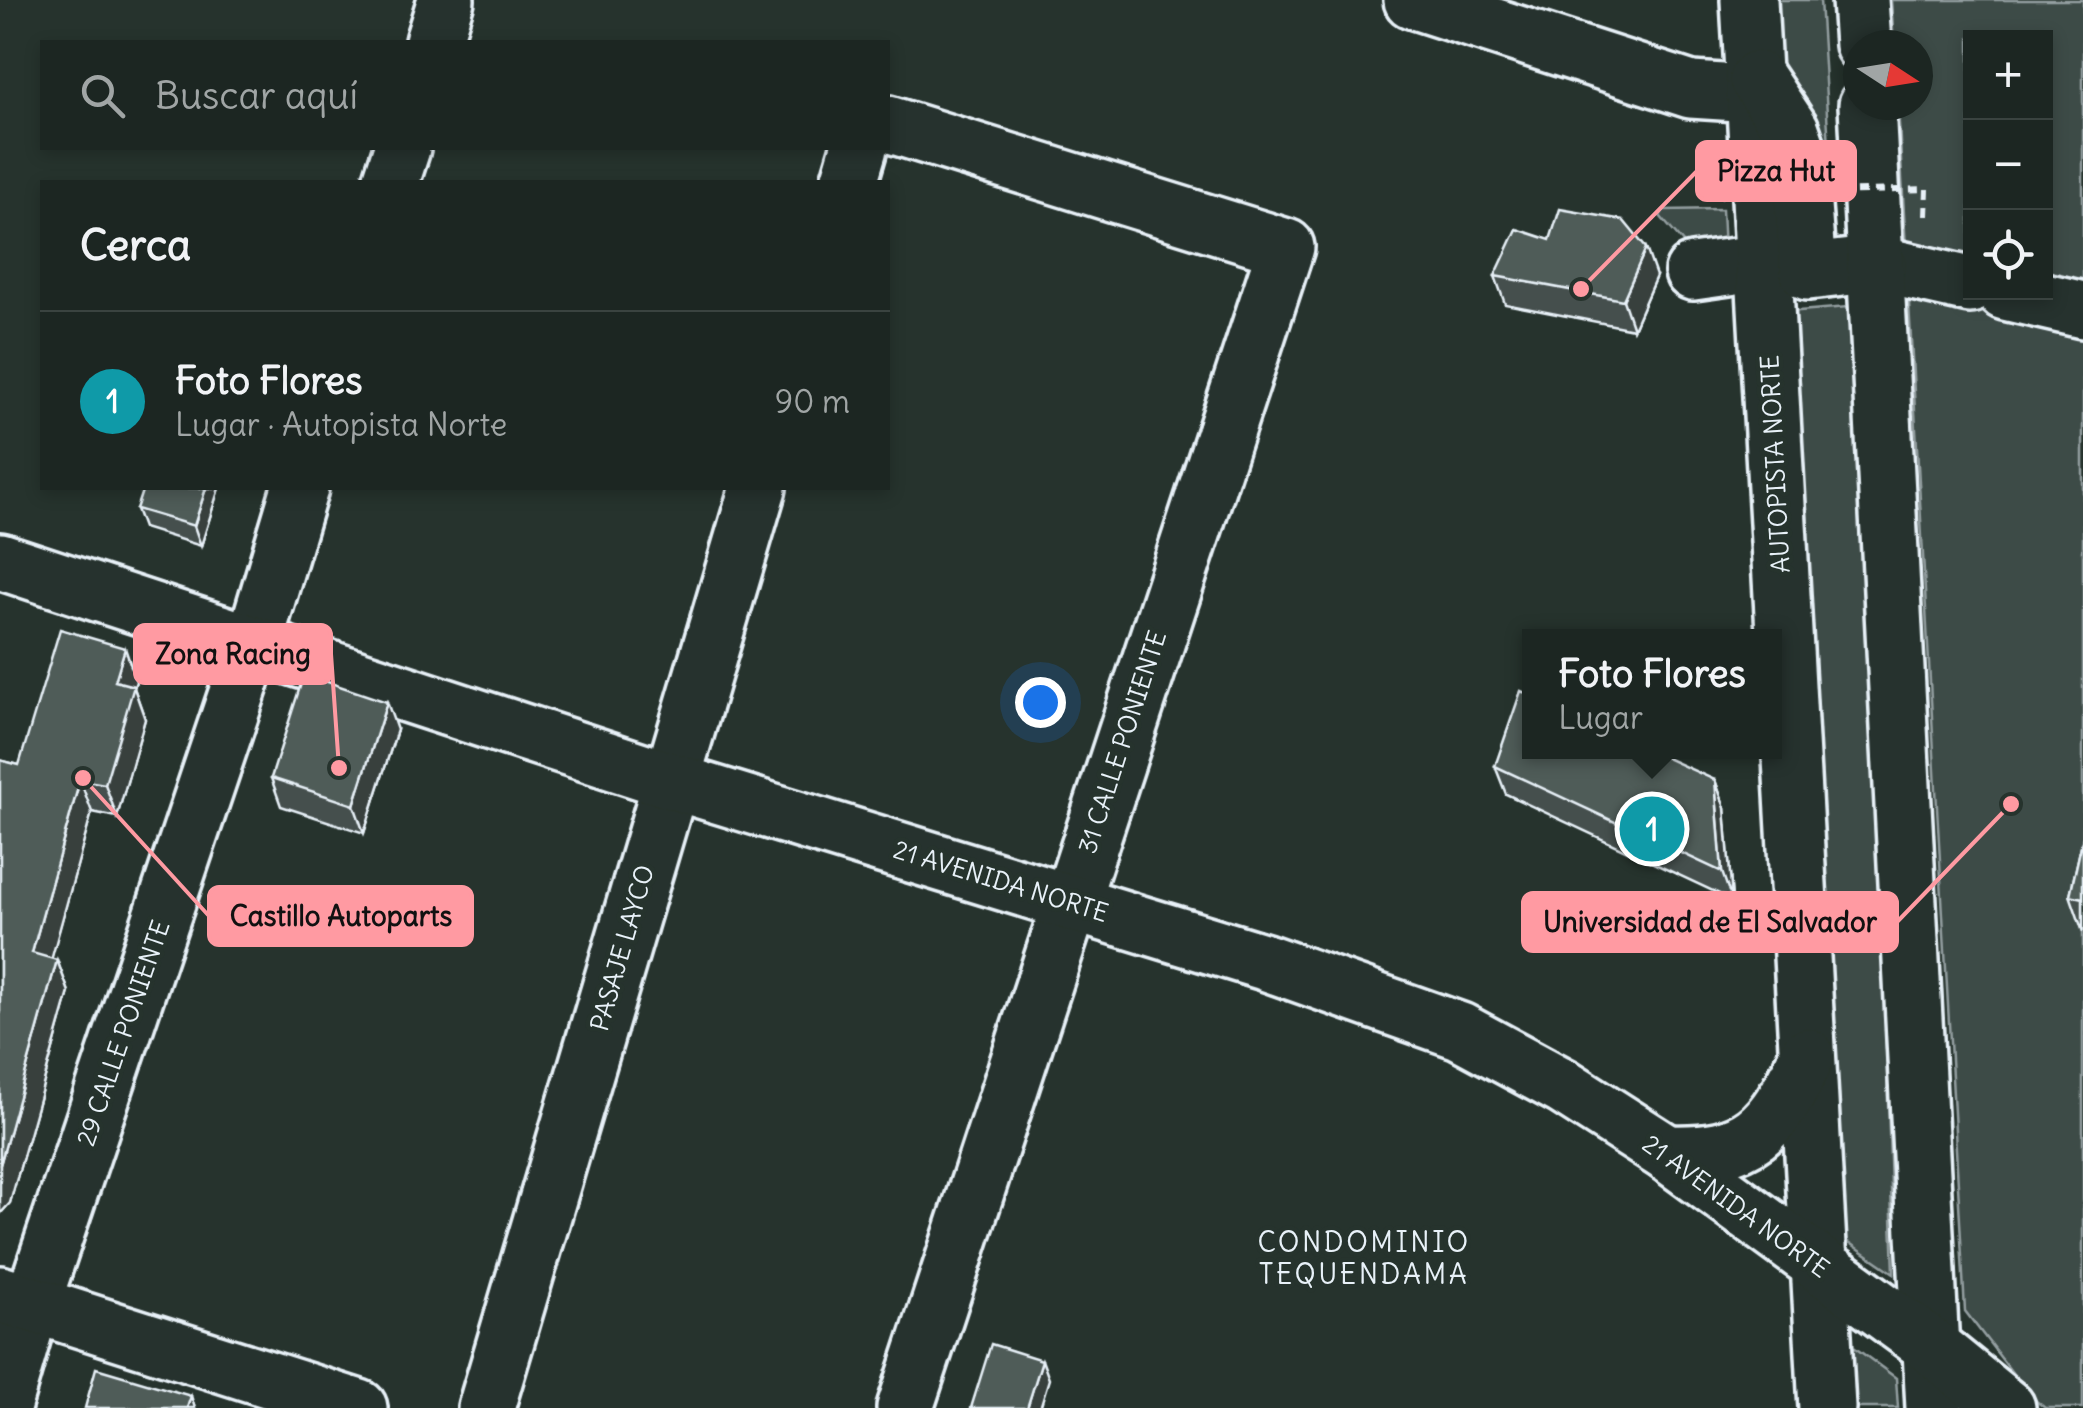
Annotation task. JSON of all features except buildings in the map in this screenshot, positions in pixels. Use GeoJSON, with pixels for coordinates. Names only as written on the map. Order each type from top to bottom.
{"type":"FeatureCollection","features":[{"type":"Feature","properties":{"kind":"main road"},"geometry":{"type":"LineString","coordinates":[[434,40],[446,0]]}},
{"type":"Feature","properties":{"kind":"main road"},"geometry":{"type":"LineString","coordinates":[[1412,0],[1691,90],[1753,83],[1748,0]]}},
{"type":"Feature","properties":{"kind":"main road"},"geometry":{"type":"LineString","coordinates":[[1860,0],[1862,30]]}},
{"type":"Feature","properties":{"kind":"main road","name":"AUTOPISTA NORTE"},"geometry":{"type":"LineString","coordinates":[[1753,83],[1795,141],[1785,252],[1806,1056],[1822,1268],[1827,1408]]}},
{"type":"Feature","properties":{"kind":"main road"},"geometry":{"type":"LineString","coordinates":[[1868,120],[1934,1408]]}},
{"type":"Feature","properties":{"kind":"main road","name":"31 CALLE PONIENTE"},"geometry":{"type":"LineString","coordinates":[[890,125],[1286,247],[905,1408]]}},
{"type":"Feature","properties":{"kind":"main road"},"geometry":{"type":"LineString","coordinates":[[393,180],[401,150]]}},
{"type":"Feature","properties":{"kind":"main road"},"geometry":{"type":"LineString","coordinates":[[850,180],[858,150]]}},
{"type":"Feature","properties":{"kind":"main road"},"geometry":{"type":"LineString","coordinates":[[1693,272],[1785,252],[1808,272],[1878,264],[1963,283]]}},
{"type":"Feature","properties":{"kind":"main road"},"geometry":{"type":"LineString","coordinates":[[2040,300],[2083,310]]}},
{"type":"Feature","properties":{"kind":"main road","name":"29 CALLE PONIENTE"},"geometry":{"type":"LineString","coordinates":[[2,1408],[16,1299],[254,643],[299,490]]}},
{"type":"Feature","properties":{"kind":"main road","name":"PASAJE LAYCO"},"geometry":{"type":"LineString","coordinates":[[486,1408],[757,490]]}},
{"type":"Feature","properties":{"kind":"main road","name":"21 AVENIDA NORTE"},"geometry":{"type":"LineString","coordinates":[[0,561],[672,781],[1265,962],[1460,1031],[1564,1086],[1666,1153],[1931,1346],[2007,1408]]}},
{"type":"Feature","properties":{"kind":"main road"},"geometry":{"type":"LineString","coordinates":[[1666,1153],[1720,1151],[1748,1141],[1778,1112],[1806,1056]]}},
{"type":"Feature","properties":{"kind":"main road"},"geometry":{"type":"LineString","coordinates":[[16,1299],[359,1408]]}},
{"type":"Feature","properties":{"kind":"path"},"geometry":{"type":"LineString","coordinates":[[1712,196],[1927,189],[1927,216]]}},
{"type":"Feature","properties":{"kind":"shaded area"},"geometry":{"type":"Polygon","coordinates":[[[1777,0],[1820,0],[1831,179],[1812,176],[1781,91],[1777,0]]]}},
{"type":"Feature","properties":{"kind":"shaded area"},"geometry":{"type":"Polygon","coordinates":[[[1891,0],[2083,0],[2083,1408],[2045,1408],[2030,1396],[1965,1311],[1899,120],[1933,120],[1933,30],[1893,30],[1891,0]]]}},
{"type":"Feature","properties":{"kind":"shaded area"},"geometry":{"type":"Polygon","coordinates":[[[1722,209],[1724,251],[1690,251],[1660,216],[1664,210],[1722,209]]]}},
{"type":"Feature","properties":{"kind":"shaded area"},"geometry":{"type":"Polygon","coordinates":[[[1860,306],[1894,1273],[1833,1231],[1787,312],[1860,306]]]}},
{"type":"Feature","properties":{"kind":"shaded area"},"geometry":{"type":"Polygon","coordinates":[[[1843,1339],[1896,1378],[1898,1408],[1847,1408],[1843,1339]]]}},
{"type":"Feature","properties":{"kind":"place","name":"Pizza Hut"},"geometry":{"type":"Point","coordinates":[1581,289]}},
{"type":"Feature","properties":{"kind":"place","name":"Zona Racing"},"geometry":{"type":"Point","coordinates":[339,768]}},
{"type":"Feature","properties":{"kind":"place","name":"Castillo Autoparts"},"geometry":{"type":"Point","coordinates":[83,778]}},
{"type":"Feature","properties":{"kind":"place","name":"Universidad de El Salvador"},"geometry":{"type":"Point","coordinates":[2011,804]}},
{"type":"Feature","properties":{"kind":"place","name":"Foto Flores"},"geometry":{"type":"Point","coordinates":[1652,829]}},
{"type":"Feature","properties":{"kind":"district","name":"CONDOMINIO TEQUENDAMA"},"geometry":{"type":"Point","coordinates":[1364,1258]}}]}
